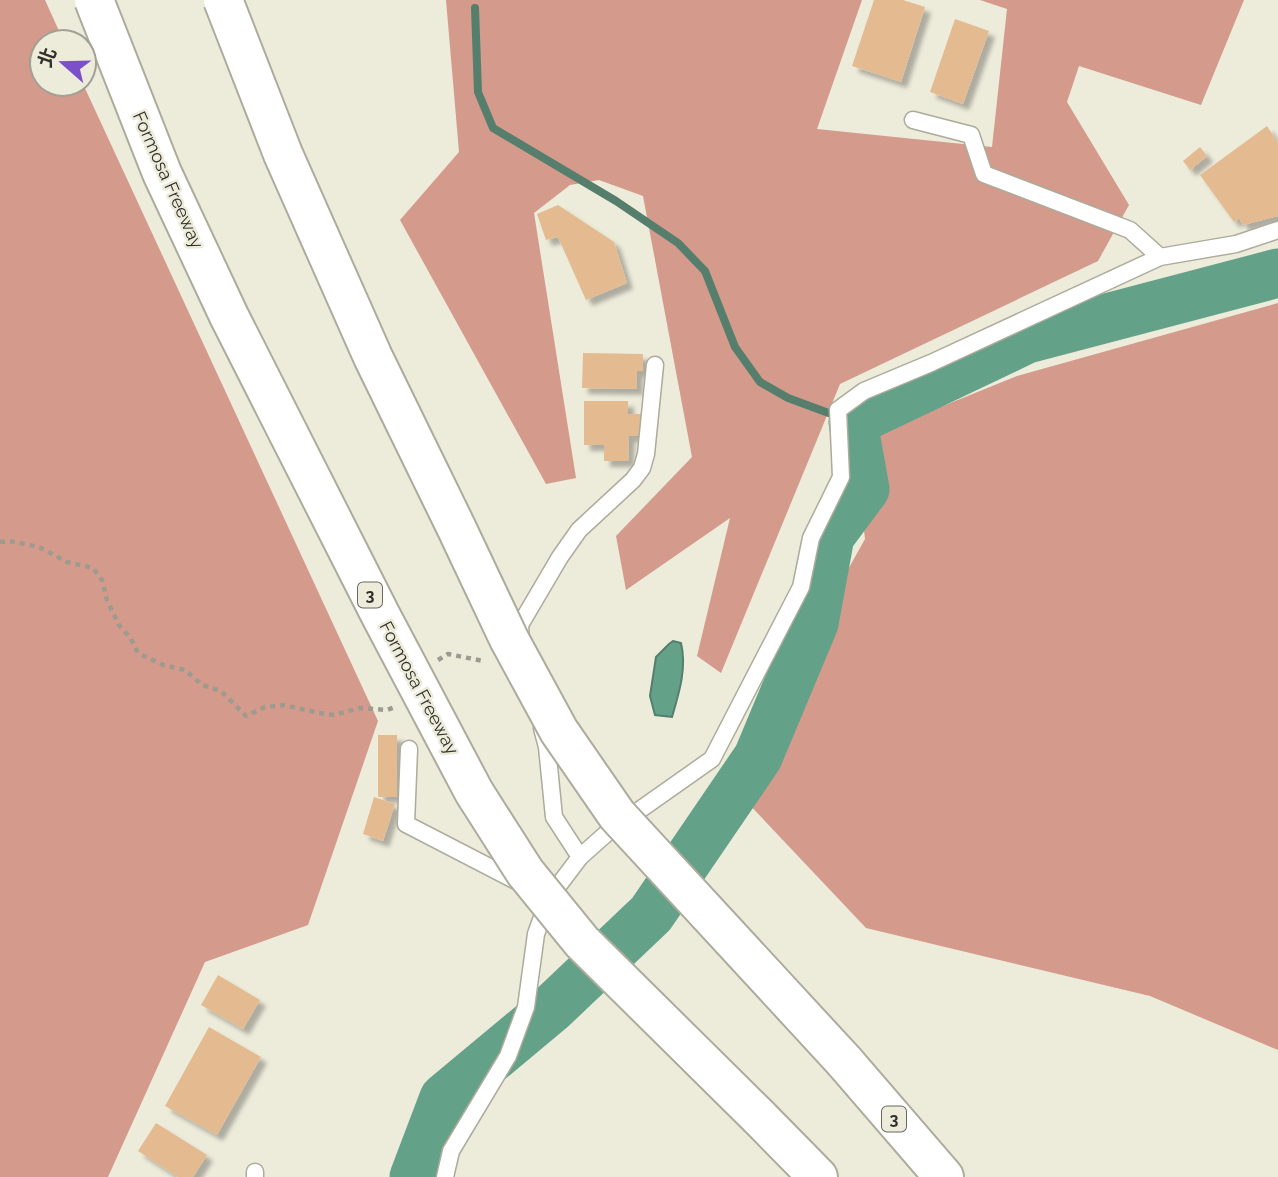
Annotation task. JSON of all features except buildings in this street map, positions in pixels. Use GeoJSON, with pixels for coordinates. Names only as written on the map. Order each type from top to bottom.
{"type":"FeatureCollection","features":[{"type":"Feature","properties":{"kind":"highway","name":"Formosa Freeway"},"geometry":{"type":"LineString","coordinates":[[94,0],[162,173],[229,316],[381,616],[474,792],[525,872],[582,942],[818,1177]]}},
{"type":"Feature","properties":{"kind":"highway","name":"3"},"geometry":{"type":"LineString","coordinates":[[222,0],[283,154],[373,357],[509,639],[559,731],[617,815],[844,1061],[944,1177]]}},
{"type":"Feature","properties":{"kind":"lane"},"geometry":{"type":"LineString","coordinates":[[913,120],[971,135],[984,174],[1130,230],[1160,257]]}},
{"type":"Feature","properties":{"kind":"lane"},"geometry":{"type":"LineString","coordinates":[[445,1177],[451,1151],[508,1056],[526,1007],[536,934],[549,898],[580,857],[607,834],[712,759],[801,587],[811,538],[841,477],[838,410],[864,391],[931,363],[1160,257],[1236,244],[1278,230]]}},
{"type":"Feature","properties":{"kind":"lane"},"geometry":{"type":"LineString","coordinates":[[580,857],[554,817],[547,747],[525,666],[520,625],[579,530],[633,480],[642,468],[646,454],[655,365]]}},
{"type":"Feature","properties":{"kind":"lane"},"geometry":{"type":"LineString","coordinates":[[409,749],[405,824],[549,898]]}},
{"type":"Feature","properties":{"kind":"path"},"geometry":{"type":"LineString","coordinates":[[0,542],[9,541],[39,547],[67,562],[93,568],[102,580],[118,625],[131,639],[138,653],[163,665],[185,670],[202,685],[221,691],[246,716],[265,707],[284,705],[334,715],[360,708],[392,709],[399,703]]}},
{"type":"Feature","properties":{"kind":"path"},"geometry":{"type":"LineString","coordinates":[[429,664],[447,654],[499,665],[525,666]]}},
{"type":"Feature","properties":{"kind":"shaded area"},"geometry":{"type":"Polygon","coordinates":[[[0,0],[45,0],[58,28],[28,28],[28,98],[89,98],[378,721],[308,925],[205,962],[108,1177],[0,1177],[0,0]]]}},
{"type":"Feature","properties":{"kind":"shaded area"},"geometry":{"type":"Polygon","coordinates":[[[446,0],[862,0],[817,129],[992,147],[1007,9],[980,0],[1244,0],[1201,105],[1079,66],[1067,102],[1129,205],[1098,261],[840,384],[721,673],[697,656],[730,518],[626,590],[616,536],[692,457],[643,196],[599,180],[570,185],[534,213],[576,478],[546,484],[400,220],[459,152],[446,0]]]}},
{"type":"Feature","properties":{"kind":"shaded area"},"geometry":{"type":"Polygon","coordinates":[[[1278,303],[1278,1050],[1150,996],[866,928],[729,783],[865,539],[854,442],[1017,376],[1278,303]]]}},
{"type":"Feature","properties":{"kind":"shaded area"},"geometry":{"type":"Polygon","coordinates":[[[673,641],[681,643],[683,652],[680,690],[672,717],[655,715],[650,696],[656,657],[673,641]]]}},
{"type":"Feature","properties":{"kind":"waterway"},"geometry":{"type":"LineString","coordinates":[[475,8],[478,92],[493,128],[616,201],[678,243],[705,271],[735,347],[760,382],[788,398],[853,422]]}},
{"type":"Feature","properties":{"kind":"waterway"},"geometry":{"type":"LineString","coordinates":[[414,1177],[444,1098],[551,1009],[651,914],[758,757],[814,623],[830,536],[865,489],[853,422],[1027,339],[1278,273]]}}]}
